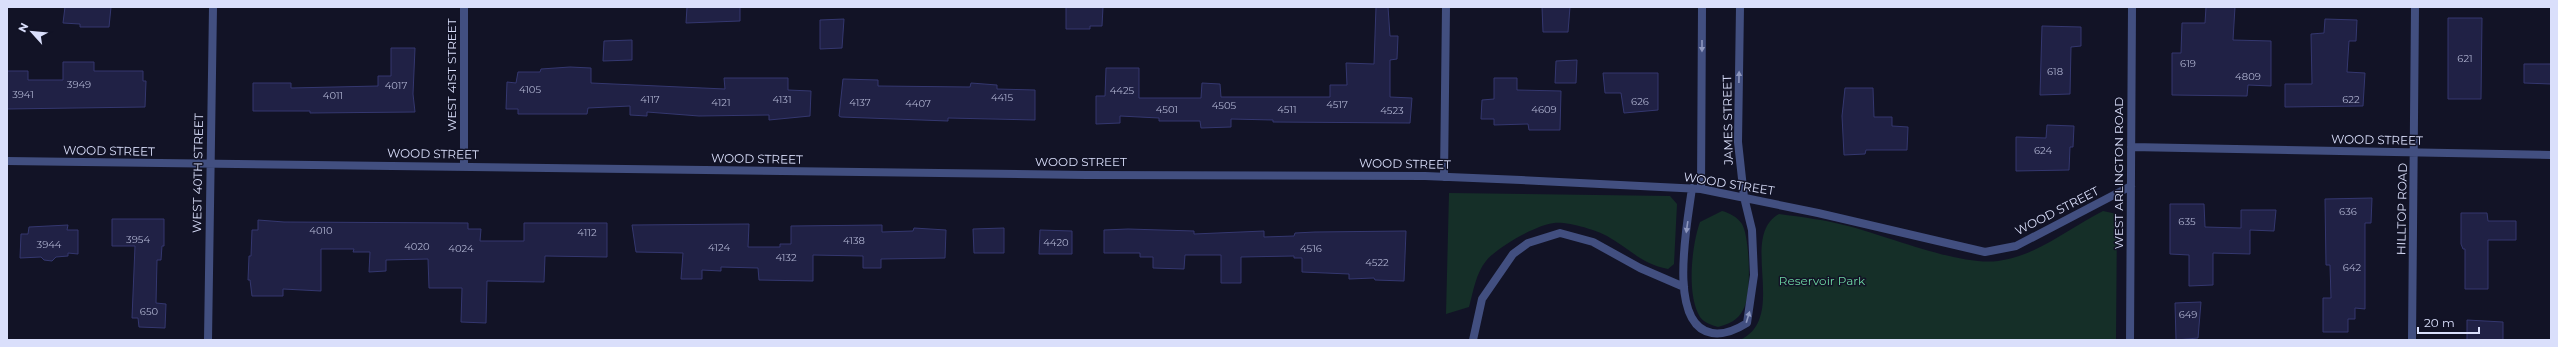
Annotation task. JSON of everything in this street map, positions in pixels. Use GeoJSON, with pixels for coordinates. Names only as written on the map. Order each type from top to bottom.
{"type":"FeatureCollection","features":[{"type":"Feature","properties":{"kind":"street","name":"WEST 40TH STREET"},"geometry":{"type":"LineString","coordinates":[[208,340],[213,7]]}},
{"type":"Feature","properties":{"kind":"street","name":"WEST 41ST STREET"},"geometry":{"type":"LineString","coordinates":[[464,7],[464,166]]}},
{"type":"Feature","properties":{"kind":"street"},"geometry":{"type":"LineString","coordinates":[[1444,177],[1446,7]]}},
{"type":"Feature","properties":{"kind":"street","name":"JAMES STREET"},"geometry":{"type":"LineString","coordinates":[[1701,189],[1702,7]]}},
{"type":"Feature","properties":{"kind":"street","name":"JAMES STREET"},"geometry":{"type":"LineString","coordinates":[[1692,188],[1685,242],[1684,287],[1692,319],[1706,332],[1716,334],[1735,331],[1747,323],[1754,275],[1752,230],[1744,197],[1738,142],[1740,7]]}},
{"type":"Feature","properties":{"kind":"street","name":"WEST ARLINGTON ROAD"},"geometry":{"type":"LineString","coordinates":[[2130,340],[2132,7]]}},
{"type":"Feature","properties":{"kind":"street","name":"HILLTOP ROAD"},"geometry":{"type":"LineString","coordinates":[[2412,340],[2415,7]]}},
{"type":"Feature","properties":{"kind":"street","name":"WOOD STREET"},"geometry":{"type":"LineString","coordinates":[[2131,147],[2551,155]]}},
{"type":"Feature","properties":{"kind":"street","name":"WOOD STREET"},"geometry":{"type":"LineString","coordinates":[[7,161],[1444,177],[1692,188],[1744,197],[1899,231],[1957,247],[1985,252],[2016,246],[2131,186]]}},
{"type":"Feature","properties":{"kind":"street"},"geometry":{"type":"LineString","coordinates":[[1473,340],[1482,299],[1495,278],[1513,254],[1528,242],[1560,233],[1593,242],[1640,268],[1684,287]]}},
{"type":"Feature","properties":{"kind":"green space"},"geometry":{"type":"Polygon","coordinates":[[[1449,193],[1670,196],[1677,204],[1674,264],[1668,269],[1659,267],[1643,260],[1607,236],[1589,229],[1566,223],[1554,223],[1527,232],[1491,255],[1480,271],[1475,283],[1469,307],[1446,314],[1449,193]]]}},
{"type":"Feature","properties":{"kind":"green space"},"geometry":{"type":"Polygon","coordinates":[[[1722,211],[1738,219],[1745,231],[1749,281],[1746,303],[1739,316],[1733,321],[1718,327],[1708,324],[1700,317],[1693,296],[1692,270],[1697,231],[1700,222],[1722,211]]]}},
{"type":"Feature","properties":{"kind":"green space","name":"Reservoir Park"},"geometry":{"type":"Polygon","coordinates":[[[2103,211],[2117,214],[2116,340],[1740,340],[1754,329],[1761,314],[1763,296],[1762,240],[1768,225],[1779,214],[1840,224],[1944,255],[1982,261],[1998,261],[2012,258],[2039,247],[2103,211]]]}},
{"type":"Feature","properties":{"kind":"building"},"geometry":{"type":"Polygon","coordinates":[[[65,7],[111,7],[109,27],[80,27],[80,24],[63,23],[65,7]]]}},
{"type":"Feature","properties":{"kind":"building"},"geometry":{"type":"Polygon","coordinates":[[[687,7],[740,7],[740,21],[686,23],[687,7]]]}},
{"type":"Feature","properties":{"kind":"building"},"geometry":{"type":"Polygon","coordinates":[[[1066,7],[1103,7],[1102,26],[1090,26],[1090,29],[1066,29],[1066,7]]]}},
{"type":"Feature","properties":{"kind":"building"},"geometry":{"type":"Polygon","coordinates":[[[1376,7],[1388,7],[1390,36],[1398,36],[1397,59],[1390,60],[1390,97],[1412,98],[1410,123],[1273,122],[1273,120],[1231,119],[1231,127],[1201,128],[1200,121],[1159,121],[1159,118],[1120,116],[1120,123],[1096,124],[1096,96],[1105,96],[1106,68],[1139,68],[1139,98],[1201,98],[1202,83],[1220,84],[1221,97],[1330,97],[1330,85],[1347,85],[1346,63],[1374,64],[1376,7]]]}},
{"type":"Feature","properties":{"kind":"building"},"geometry":{"type":"Polygon","coordinates":[[[1542,7],[1570,7],[1568,32],[1543,32],[1542,7]]]}},
{"type":"Feature","properties":{"kind":"building"},"geometry":{"type":"Polygon","coordinates":[[[2206,7],[2235,7],[2233,40],[2271,41],[2271,86],[2248,85],[2247,96],[2172,95],[2172,53],[2181,53],[2182,23],[2205,23],[2206,7]]]}},
{"type":"Feature","properties":{"kind":"building"},"geometry":{"type":"Polygon","coordinates":[[[2448,18],[2482,18],[2481,99],[2448,99],[2448,18]]]}},
{"type":"Feature","properties":{"kind":"building"},"geometry":{"type":"Polygon","coordinates":[[[844,19],[842,48],[820,49],[820,20],[844,19]]]}},
{"type":"Feature","properties":{"kind":"building"},"geometry":{"type":"Polygon","coordinates":[[[2325,19],[2357,20],[2356,41],[2349,41],[2347,72],[2365,73],[2363,106],[2285,107],[2285,84],[2312,84],[2311,34],[2324,33],[2325,19]]]}},
{"type":"Feature","properties":{"kind":"building"},"geometry":{"type":"Polygon","coordinates":[[[2042,26],[2081,27],[2081,46],[2071,47],[2070,94],[2040,95],[2042,26]]]}},
{"type":"Feature","properties":{"kind":"building"},"geometry":{"type":"Polygon","coordinates":[[[632,40],[632,60],[603,61],[604,41],[632,40]]]}},
{"type":"Feature","properties":{"kind":"building"},"geometry":{"type":"Polygon","coordinates":[[[391,48],[415,48],[413,94],[415,112],[310,113],[310,111],[253,111],[253,83],[291,83],[291,88],[378,86],[378,76],[391,76],[391,48]]]}},
{"type":"Feature","properties":{"kind":"building"},"geometry":{"type":"Polygon","coordinates":[[[1577,60],[1576,83],[1555,83],[1556,61],[1577,60]]]}},
{"type":"Feature","properties":{"kind":"building"},"geometry":{"type":"Polygon","coordinates":[[[63,62],[94,62],[94,71],[143,71],[143,81],[146,81],[145,107],[7,109],[7,71],[28,71],[28,80],[63,80],[63,62]]]}},
{"type":"Feature","properties":{"kind":"building"},"geometry":{"type":"Polygon","coordinates":[[[2524,64],[2551,64],[2551,84],[2524,83],[2524,64]]]}},
{"type":"Feature","properties":{"kind":"building"},"geometry":{"type":"Polygon","coordinates":[[[570,67],[591,68],[591,83],[725,89],[724,78],[788,78],[788,90],[811,91],[810,116],[769,120],[769,115],[699,116],[647,112],[647,116],[630,115],[630,106],[588,108],[587,114],[518,114],[518,109],[506,109],[507,82],[516,83],[518,72],[540,72],[541,69],[570,67]]]}},
{"type":"Feature","properties":{"kind":"building"},"geometry":{"type":"Polygon","coordinates":[[[1603,73],[1658,73],[1658,110],[1624,113],[1621,93],[1605,93],[1603,73]]]}},
{"type":"Feature","properties":{"kind":"building"},"geometry":{"type":"Polygon","coordinates":[[[1494,78],[1517,78],[1517,90],[1561,91],[1560,130],[1529,130],[1528,124],[1494,125],[1494,119],[1481,119],[1482,100],[1494,99],[1494,78]]]}},
{"type":"Feature","properties":{"kind":"building"},"geometry":{"type":"Polygon","coordinates":[[[843,79],[878,80],[878,86],[970,87],[971,83],[997,85],[997,89],[1035,90],[1035,120],[948,118],[948,121],[841,117],[839,116],[843,79]]]}},
{"type":"Feature","properties":{"kind":"building"},"geometry":{"type":"Polygon","coordinates":[[[1845,88],[1873,88],[1874,117],[1892,117],[1892,126],[1908,127],[1907,150],[1866,150],[1865,154],[1844,155],[1842,116],[1845,88]]]}},
{"type":"Feature","properties":{"kind":"building"},"geometry":{"type":"Polygon","coordinates":[[[2047,125],[2074,126],[2073,147],[2070,147],[2069,170],[2016,171],[2016,137],[2046,138],[2047,125]]]}},
{"type":"Feature","properties":{"kind":"building"},"geometry":{"type":"Polygon","coordinates":[[[2372,198],[2371,223],[2365,223],[2365,309],[2355,308],[2355,319],[2348,319],[2348,332],[2323,332],[2323,298],[2331,298],[2330,265],[2326,265],[2325,199],[2372,198]]]}},
{"type":"Feature","properties":{"kind":"building"},"geometry":{"type":"Polygon","coordinates":[[[2170,204],[2204,204],[2205,227],[2241,228],[2241,210],[2276,210],[2274,231],[2250,230],[2250,254],[2213,253],[2213,285],[2189,286],[2189,255],[2170,254],[2170,204]]]}},
{"type":"Feature","properties":{"kind":"building"},"geometry":{"type":"Polygon","coordinates":[[[2461,213],[2487,213],[2488,221],[2516,221],[2516,240],[2488,240],[2488,289],[2465,289],[2465,249],[2463,249],[2461,244],[2461,213]]]}},
{"type":"Feature","properties":{"kind":"building"},"geometry":{"type":"Polygon","coordinates":[[[112,219],[164,219],[164,246],[162,246],[161,260],[157,260],[156,303],[166,304],[165,328],[139,327],[138,318],[132,318],[135,246],[112,246],[112,219]]]}},
{"type":"Feature","properties":{"kind":"building"},"geometry":{"type":"Polygon","coordinates":[[[258,220],[284,222],[468,223],[468,229],[481,229],[480,241],[524,241],[524,223],[607,223],[607,257],[545,256],[544,282],[487,281],[486,323],[461,322],[462,288],[429,288],[428,259],[386,260],[386,271],[369,272],[370,252],[353,252],[354,249],[321,249],[321,291],[283,289],[283,296],[252,296],[250,280],[248,280],[249,256],[251,256],[252,230],[258,230],[258,220]]]}},
{"type":"Feature","properties":{"kind":"building"},"geometry":{"type":"Polygon","coordinates":[[[749,224],[748,247],[780,247],[780,244],[791,244],[791,226],[882,225],[882,232],[913,231],[914,228],[946,230],[945,258],[881,259],[881,268],[863,268],[863,256],[813,255],[813,281],[759,280],[758,268],[721,267],[721,271],[702,270],[702,279],[681,279],[683,253],[636,252],[632,225],[749,224]]]}},
{"type":"Feature","properties":{"kind":"building"},"geometry":{"type":"Polygon","coordinates":[[[68,225],[67,230],[78,230],[78,254],[68,253],[68,256],[56,257],[52,261],[44,260],[41,257],[20,258],[21,234],[28,234],[29,227],[68,225]]]}},
{"type":"Feature","properties":{"kind":"building"},"geometry":{"type":"Polygon","coordinates":[[[1004,228],[1004,253],[974,253],[973,229],[1004,228]]]}},
{"type":"Feature","properties":{"kind":"building"},"geometry":{"type":"Polygon","coordinates":[[[1128,229],[1194,231],[1194,234],[1264,231],[1264,237],[1294,236],[1295,233],[1315,232],[1406,231],[1404,281],[1375,280],[1374,278],[1349,279],[1349,274],[1302,272],[1302,258],[1294,258],[1294,256],[1241,257],[1241,283],[1221,283],[1221,255],[1185,255],[1184,269],[1153,268],[1153,257],[1140,257],[1140,253],[1104,253],[1104,230],[1128,229]]]}},
{"type":"Feature","properties":{"kind":"building"},"geometry":{"type":"Polygon","coordinates":[[[1040,230],[1072,231],[1072,254],[1039,254],[1040,230]]]}},
{"type":"Feature","properties":{"kind":"building"},"geometry":{"type":"Polygon","coordinates":[[[2201,302],[2198,338],[2176,340],[2175,303],[2201,302]]]}},
{"type":"Feature","properties":{"kind":"building"},"geometry":{"type":"Polygon","coordinates":[[[2467,320],[2503,322],[2503,340],[2467,340],[2467,320]]]}}]}
